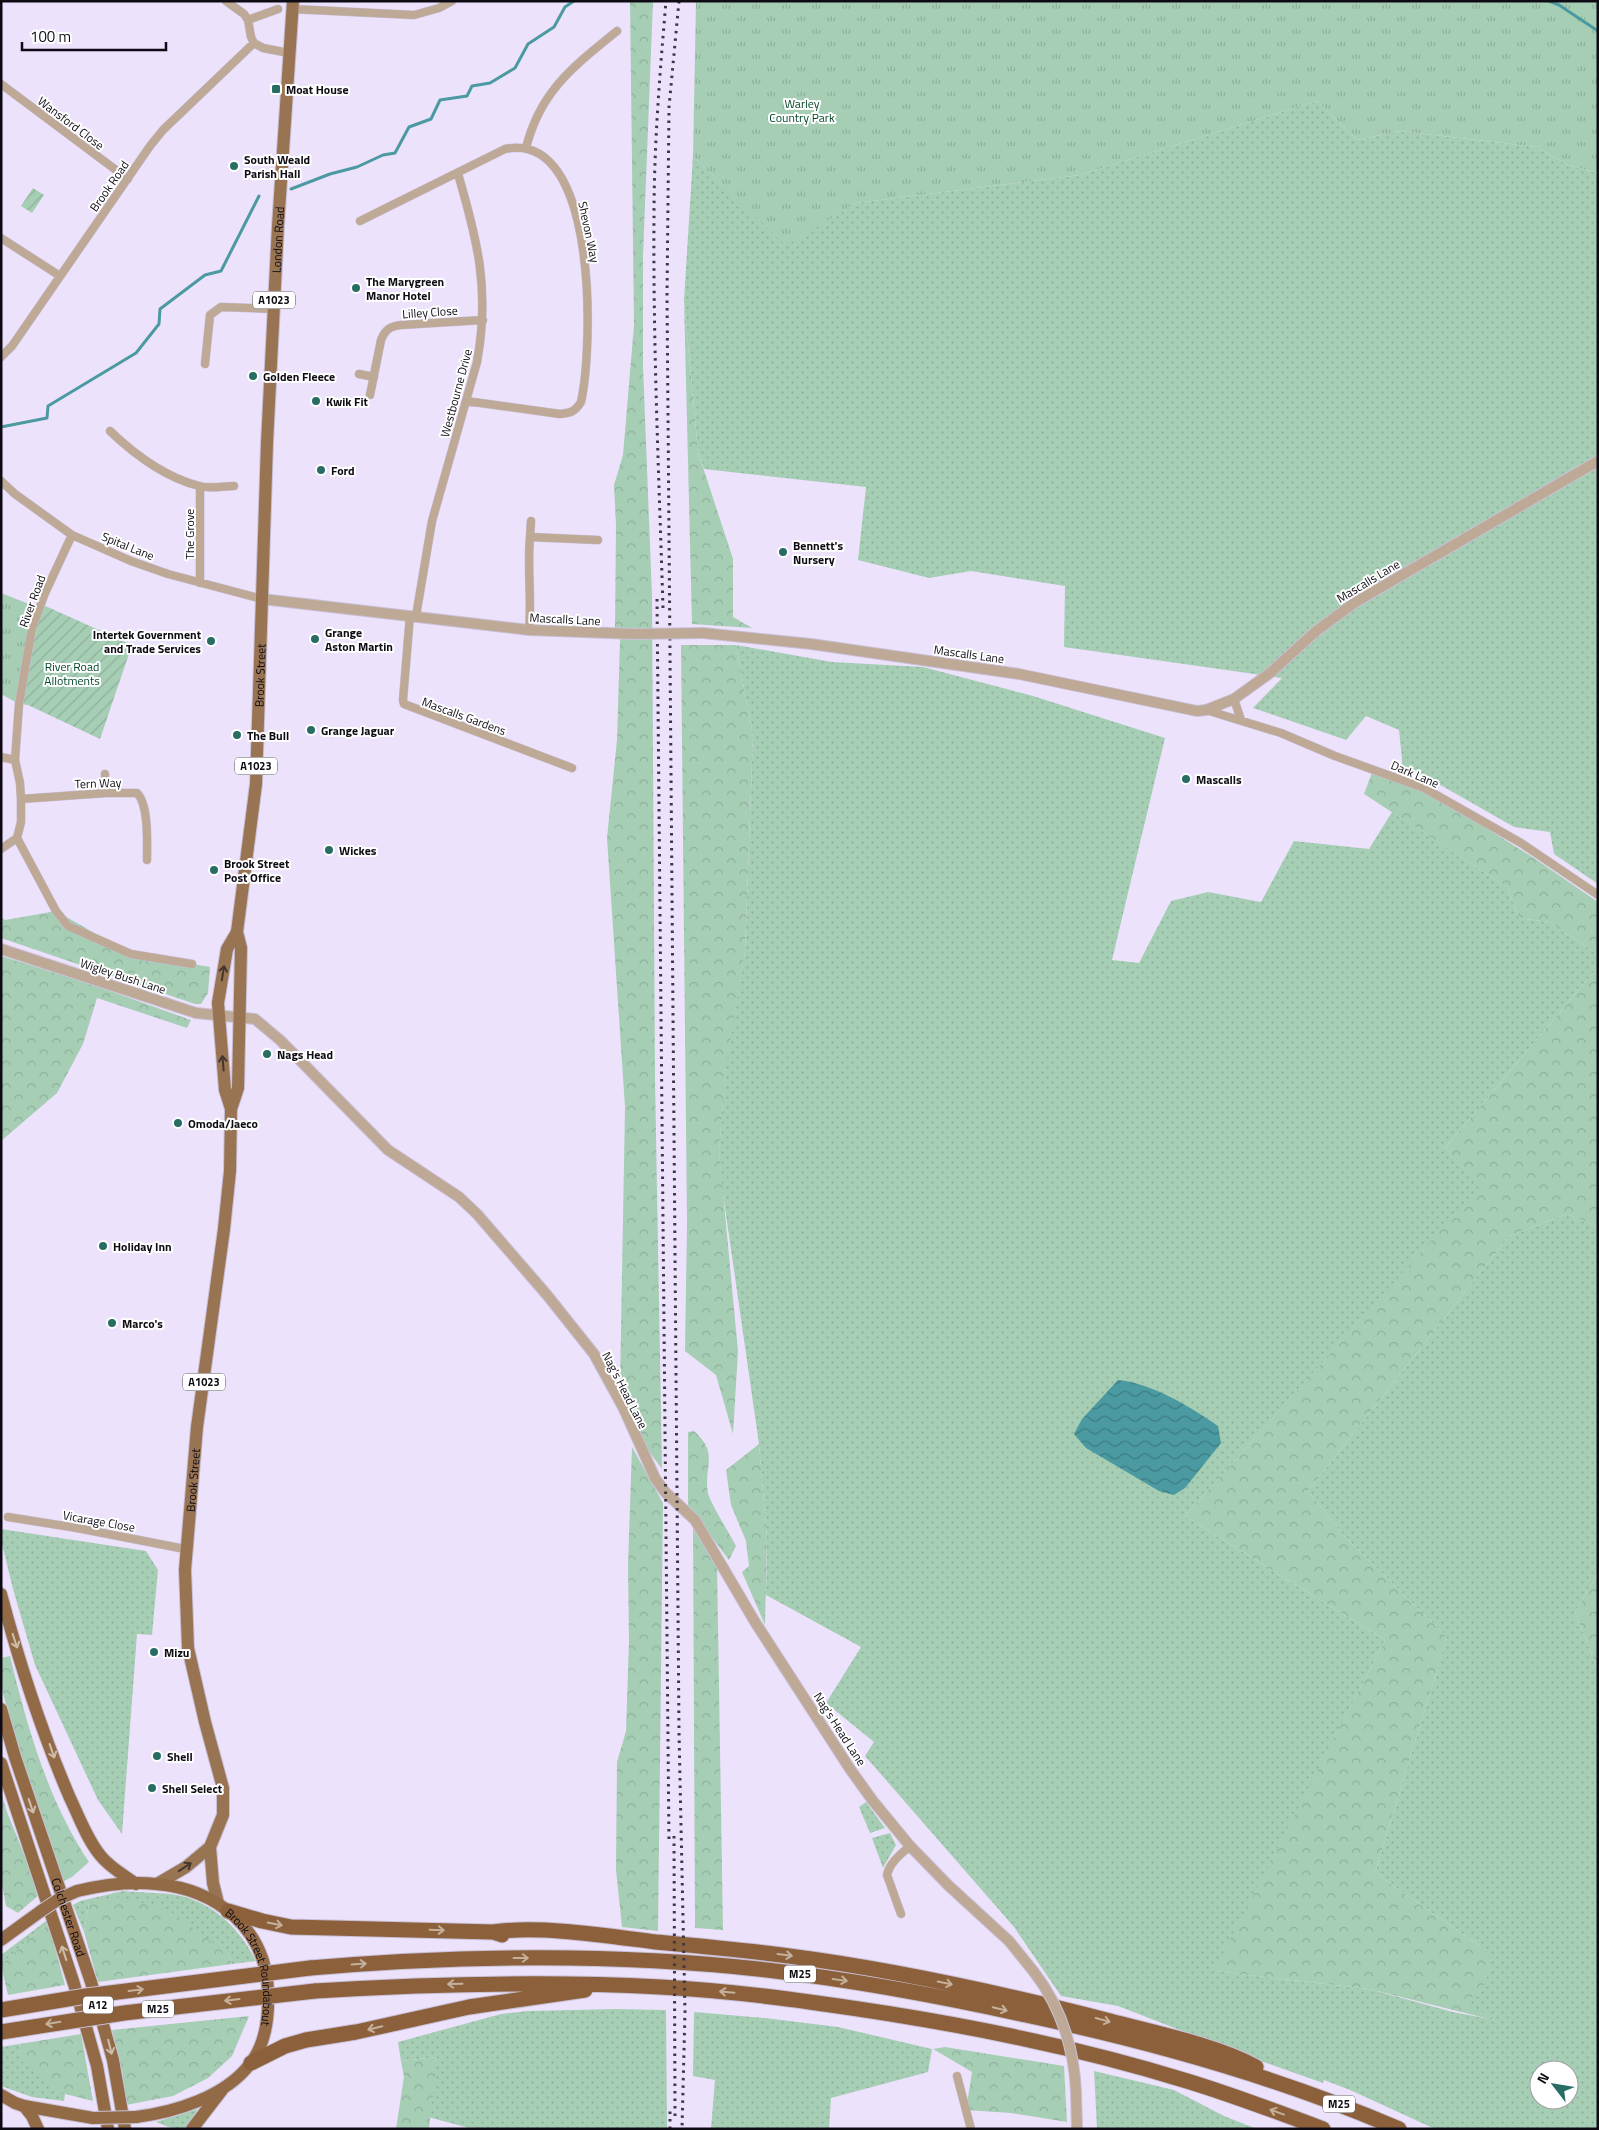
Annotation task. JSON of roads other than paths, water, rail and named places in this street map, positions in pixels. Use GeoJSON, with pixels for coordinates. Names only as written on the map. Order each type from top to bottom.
{"type":"FeatureCollection","features":[{"type":"Feature","properties":{"kind":"highway"},"geometry":{"type":"LineString","coordinates":[[1,1594],[39,1714],[59,1771],[77,1813],[92,1845],[100,1856],[136,1884]]}},
{"type":"Feature","properties":{"kind":"highway","name":"Colchester Road"},"geometry":{"type":"LineString","coordinates":[[1,1709],[15,1757],[89,1973],[113,2060],[126,2129]]}},
{"type":"Feature","properties":{"kind":"highway","name":"Colchester Road"},"geometry":{"type":"LineString","coordinates":[[1,1763],[74,1984],[97,2066],[108,2129]]}},
{"type":"Feature","properties":{"kind":"highway","name":"Brook Street Roundabout"},"geometry":{"type":"LineString","coordinates":[[1,1940],[59,1899],[77,1891],[99,1886],[136,1884],[157,1884],[188,1891],[223,1907],[248,1930],[264,1960],[268,1984],[269,2011],[266,2025],[251,2063],[224,2088],[157,2114],[136,2117],[93,2118],[19,2105],[1,2095]]}},
{"type":"Feature","properties":{"kind":"highway","name":"M25"},"geometry":{"type":"LineString","coordinates":[[223,1907],[262,1921],[291,1927],[493,1932],[505,1930],[569,1933],[788,1956],[907,1975],[998,1994],[1178,2040],[1254,2065],[1278,2082]]}},
{"type":"Feature","properties":{"kind":"highway","name":"M25"},"geometry":{"type":"LineString","coordinates":[[493,1932],[507,1936],[708,1954],[769,1965],[805,1975]]}},
{"type":"Feature","properties":{"kind":"highway","name":"M25"},"geometry":{"type":"LineString","coordinates":[[1,2010],[95,1995],[310,1968],[432,1960],[557,1958],[696,1964],[805,1975],[922,1993],[1052,2020],[1142,2043],[1278,2082],[1398,2129]]}},
{"type":"Feature","properties":{"kind":"highway","name":"M25"},"geometry":{"type":"LineString","coordinates":[[1,2032],[124,2013],[315,1991],[459,1984],[526,1983],[609,1985],[761,1995],[854,2008],[1003,2034],[1094,2055],[1170,2076],[1323,2129]]}},
{"type":"Feature","properties":{"kind":"highway","name":"M25"},"geometry":{"type":"LineString","coordinates":[[251,2063],[285,2046],[306,2040],[356,2032],[469,2007],[609,1985]]}},
{"type":"Feature","properties":{"kind":"highway"},"geometry":{"type":"LineString","coordinates":[[192,2129],[224,2088]]}},
{"type":"Feature","properties":{"kind":"highway"},"geometry":{"type":"LineString","coordinates":[[1,2103],[19,2105],[32,2116],[38,2129]]}},
{"type":"Feature","properties":{"kind":"main road","name":"London Road"},"geometry":{"type":"LineString","coordinates":[[262,598],[273,309],[292,5]]}},
{"type":"Feature","properties":{"kind":"main road","name":"Brook Street"},"geometry":{"type":"LineString","coordinates":[[223,1907],[213,1883],[210,1847],[223,1815],[223,1788],[188,1648],[184,1593],[185,1549],[198,1427],[224,1229],[230,1171],[231,1108],[238,1088],[241,948],[237,932],[256,784],[262,598]]}},
{"type":"Feature","properties":{"kind":"main road","name":"Brook Street"},"geometry":{"type":"LineString","coordinates":[[231,1108],[225,1090],[218,1003],[227,949],[237,932]]}},
{"type":"Feature","properties":{"kind":"main road","name":"Brook Street"},"geometry":{"type":"LineString","coordinates":[[157,1884],[186,1867],[210,1847]]}},
{"type":"Feature","properties":{"kind":"street"},"geometry":{"type":"LineString","coordinates":[[226,1],[244,14],[248,20],[254,43],[263,48],[289,53]]}},
{"type":"Feature","properties":{"kind":"street"},"geometry":{"type":"LineString","coordinates":[[292,5],[414,14],[439,8],[452,1]]}},
{"type":"Feature","properties":{"kind":"street"},"geometry":{"type":"LineString","coordinates":[[248,20],[278,9]]}},
{"type":"Feature","properties":{"kind":"street"},"geometry":{"type":"LineString","coordinates":[[360,221],[505,149],[526,148],[538,112],[549,94],[574,66],[617,31]]}},
{"type":"Feature","properties":{"kind":"street","name":"Brook Road"},"geometry":{"type":"LineString","coordinates":[[1,357],[12,346],[150,146],[163,130],[254,43]]}},
{"type":"Feature","properties":{"kind":"street","name":"Wansford Close"},"geometry":{"type":"LineString","coordinates":[[1,84],[128,179]]}},
{"type":"Feature","properties":{"kind":"street","name":"Shevon Way"},"geometry":{"type":"LineString","coordinates":[[466,401],[560,414],[570,413],[577,409],[581,402],[587,358],[588,308],[584,262],[577,220],[561,176],[544,157],[534,150],[526,148]]}},
{"type":"Feature","properties":{"kind":"street","name":"Westbourne Drive"},"geometry":{"type":"LineString","coordinates":[[413,616],[432,521],[477,362],[483,320],[481,262],[475,232],[458,174]]}},
{"type":"Feature","properties":{"kind":"street"},"geometry":{"type":"LineString","coordinates":[[1,238],[60,276]]}},
{"type":"Feature","properties":{"kind":"street"},"geometry":{"type":"LineString","coordinates":[[205,364],[210,316],[221,307],[273,309]]}},
{"type":"Feature","properties":{"kind":"street","name":"Lilley Close"},"geometry":{"type":"LineString","coordinates":[[370,395],[381,340],[391,327],[483,320]]}},
{"type":"Feature","properties":{"kind":"street"},"geometry":{"type":"LineString","coordinates":[[359,374],[374,377]]}},
{"type":"Feature","properties":{"kind":"street"},"geometry":{"type":"LineString","coordinates":[[110,431],[149,464],[165,473],[200,486],[234,486]]}},
{"type":"Feature","properties":{"kind":"street","name":"Mascalls Lane"},"geometry":{"type":"LineString","coordinates":[[262,598],[529,630],[635,634],[703,633],[811,644],[1019,674],[1197,711],[1206,710],[1234,699],[1270,673],[1315,632],[1354,602],[1598,461]]}},
{"type":"Feature","properties":{"kind":"street","name":"Spital Lane"},"geometry":{"type":"LineString","coordinates":[[1,481],[15,494],[72,536],[131,561],[200,583],[262,598]]}},
{"type":"Feature","properties":{"kind":"street","name":"The Grove"},"geometry":{"type":"LineString","coordinates":[[200,486],[200,583]]}},
{"type":"Feature","properties":{"kind":"street"},"geometry":{"type":"LineString","coordinates":[[529,630],[531,609],[528,560],[531,521]]}},
{"type":"Feature","properties":{"kind":"street","name":"River Road"},"geometry":{"type":"LineString","coordinates":[[17,838],[21,822],[20,783],[15,760],[19,704],[32,628],[45,593],[72,536]]}},
{"type":"Feature","properties":{"kind":"street"},"geometry":{"type":"LineString","coordinates":[[530,537],[598,540]]}},
{"type":"Feature","properties":{"kind":"street","name":"Mascalls Gardens"},"geometry":{"type":"LineString","coordinates":[[413,616],[404,704],[572,768]]}},
{"type":"Feature","properties":{"kind":"street"},"geometry":{"type":"LineString","coordinates":[[1234,699],[1241,720]]}},
{"type":"Feature","properties":{"kind":"street","name":"Dark Lane"},"geometry":{"type":"LineString","coordinates":[[1206,710],[1281,733],[1335,756],[1424,788],[1521,843],[1598,895]]}},
{"type":"Feature","properties":{"kind":"street"},"geometry":{"type":"LineString","coordinates":[[1,757],[15,760]]}},
{"type":"Feature","properties":{"kind":"street"},"geometry":{"type":"LineString","coordinates":[[105,774],[106,793]]}},
{"type":"Feature","properties":{"kind":"street","name":"Tern Way"},"geometry":{"type":"LineString","coordinates":[[21,799],[106,793],[136,793],[141,798],[144,809],[148,860]]}},
{"type":"Feature","properties":{"kind":"street"},"geometry":{"type":"LineString","coordinates":[[1,849],[17,838],[56,911],[68,926],[131,954],[192,964]]}},
{"type":"Feature","properties":{"kind":"street","name":"Wigley Bush Lane"},"geometry":{"type":"LineString","coordinates":[[1,949],[190,1011],[239,1017]]}},
{"type":"Feature","properties":{"kind":"street","name":"Nag's Head Lane"},"geometry":{"type":"LineString","coordinates":[[239,1017],[255,1019],[262,1024],[388,1150],[459,1197],[483,1220],[594,1354],[609,1380],[655,1478],[665,1492],[695,1520],[756,1622],[850,1769],[873,1801],[910,1846],[949,1886],[1009,1941],[1034,1972],[1053,2001],[1065,2028],[1071,2048],[1076,2092],[1077,2129]]}},
{"type":"Feature","properties":{"kind":"street","name":"Vicarage Close"},"geometry":{"type":"LineString","coordinates":[[8,1517],[185,1549]]}},
{"type":"Feature","properties":{"kind":"street"},"geometry":{"type":"LineString","coordinates":[[901,1914],[887,1874],[888,1868],[894,1860],[910,1846]]}},
{"type":"Feature","properties":{"kind":"street"},"geometry":{"type":"LineString","coordinates":[[958,2076],[971,2129]]}},
{"type":"Feature","properties":{"kind":"water"},"geometry":{"type":"Polygon","coordinates":[[[1118,1380],[1131,1382],[1157,1391],[1196,1411],[1218,1426],[1221,1443],[1185,1488],[1174,1495],[1159,1491],[1086,1448],[1074,1434],[1082,1419],[1118,1380]]]}},
{"type":"Feature","properties":{"kind":"waterway"},"geometry":{"type":"LineString","coordinates":[[291,189],[330,174],[357,167],[383,155],[395,153],[409,127],[431,119],[440,100],[467,96],[472,86],[490,83],[515,68],[528,44],[554,27],[565,7],[574,1]]}},
{"type":"Feature","properties":{"kind":"waterway"},"geometry":{"type":"LineString","coordinates":[[1549,1],[1559,5],[1598,31]]}},
{"type":"Feature","properties":{"kind":"waterway"},"geometry":{"type":"LineString","coordinates":[[1,427],[47,418],[48,406],[136,353],[159,324],[160,309],[205,275],[221,271],[259,196]]}},
{"type":"Feature","properties":{"kind":"railway"},"geometry":{"type":"LineString","coordinates":[[663,608],[655,363],[654,189],[666,1]]}},
{"type":"Feature","properties":{"kind":"railway"},"geometry":{"type":"LineString","coordinates":[[679,1],[669,107],[667,295],[679,1732],[685,2011],[682,2129]]}},
{"type":"Feature","properties":{"kind":"railway"},"geometry":{"type":"LineString","coordinates":[[657,599],[669,1844]]}},
{"type":"Feature","properties":{"kind":"railway"},"geometry":{"type":"LineString","coordinates":[[674,1836],[675,2116]]}},
{"type":"Feature","properties":{"kind":"railway"},"geometry":{"type":"LineString","coordinates":[[670,2109],[670,2129]]}},
{"type":"Feature","properties":{"kind":"place","name":"Moat House"},"geometry":{"type":"Point","coordinates":[276,89]}},
{"type":"Feature","properties":{"kind":"place","name":"South Weald Parish Hall"},"geometry":{"type":"Point","coordinates":[234,166]}},
{"type":"Feature","properties":{"kind":"place","name":"The Marygreen Manor Hotel"},"geometry":{"type":"Point","coordinates":[356,288]}},
{"type":"Feature","properties":{"kind":"place","name":"Golden Fleece"},"geometry":{"type":"Point","coordinates":[253,376]}},
{"type":"Feature","properties":{"kind":"place","name":"Kwik Fit"},"geometry":{"type":"Point","coordinates":[316,401]}},
{"type":"Feature","properties":{"kind":"place","name":"Ford"},"geometry":{"type":"Point","coordinates":[321,470]}},
{"type":"Feature","properties":{"kind":"place","name":"Bennett's Nursery"},"geometry":{"type":"Point","coordinates":[783,552]}},
{"type":"Feature","properties":{"kind":"place","name":"Grange Aston Martin"},"geometry":{"type":"Point","coordinates":[315,639]}},
{"type":"Feature","properties":{"kind":"place","name":"Intertek Government and Trade Services"},"geometry":{"type":"Point","coordinates":[211,641]}},
{"type":"Feature","properties":{"kind":"place","name":"Grange Jaguar"},"geometry":{"type":"Point","coordinates":[311,730]}},
{"type":"Feature","properties":{"kind":"place","name":"The Bull"},"geometry":{"type":"Point","coordinates":[237,735]}},
{"type":"Feature","properties":{"kind":"place","name":"Mascalls"},"geometry":{"type":"Point","coordinates":[1186,779]}},
{"type":"Feature","properties":{"kind":"place","name":"Wickes"},"geometry":{"type":"Point","coordinates":[329,850]}},
{"type":"Feature","properties":{"kind":"place","name":"Brook Street Post Office"},"geometry":{"type":"Point","coordinates":[214,870]}},
{"type":"Feature","properties":{"kind":"place","name":"Nags Head"},"geometry":{"type":"Point","coordinates":[267,1054]}},
{"type":"Feature","properties":{"kind":"place","name":"Omoda/Jaeco"},"geometry":{"type":"Point","coordinates":[178,1123]}},
{"type":"Feature","properties":{"kind":"place","name":"Holiday Inn"},"geometry":{"type":"Point","coordinates":[103,1246]}},
{"type":"Feature","properties":{"kind":"place","name":"Marco's"},"geometry":{"type":"Point","coordinates":[112,1323]}},
{"type":"Feature","properties":{"kind":"place","name":"Mizu"},"geometry":{"type":"Point","coordinates":[154,1652]}},
{"type":"Feature","properties":{"kind":"place","name":"Shell"},"geometry":{"type":"Point","coordinates":[157,1756]}},
{"type":"Feature","properties":{"kind":"place","name":"Shell Select"},"geometry":{"type":"Point","coordinates":[152,1788]}},
{"type":"Feature","properties":{"kind":"park label","name":"Warley Country Park"},"geometry":{"type":"Point","coordinates":[802,110]}},
{"type":"Feature","properties":{"kind":"park label","name":"River Road Allotments"},"geometry":{"type":"Point","coordinates":[72,673]}}]}
